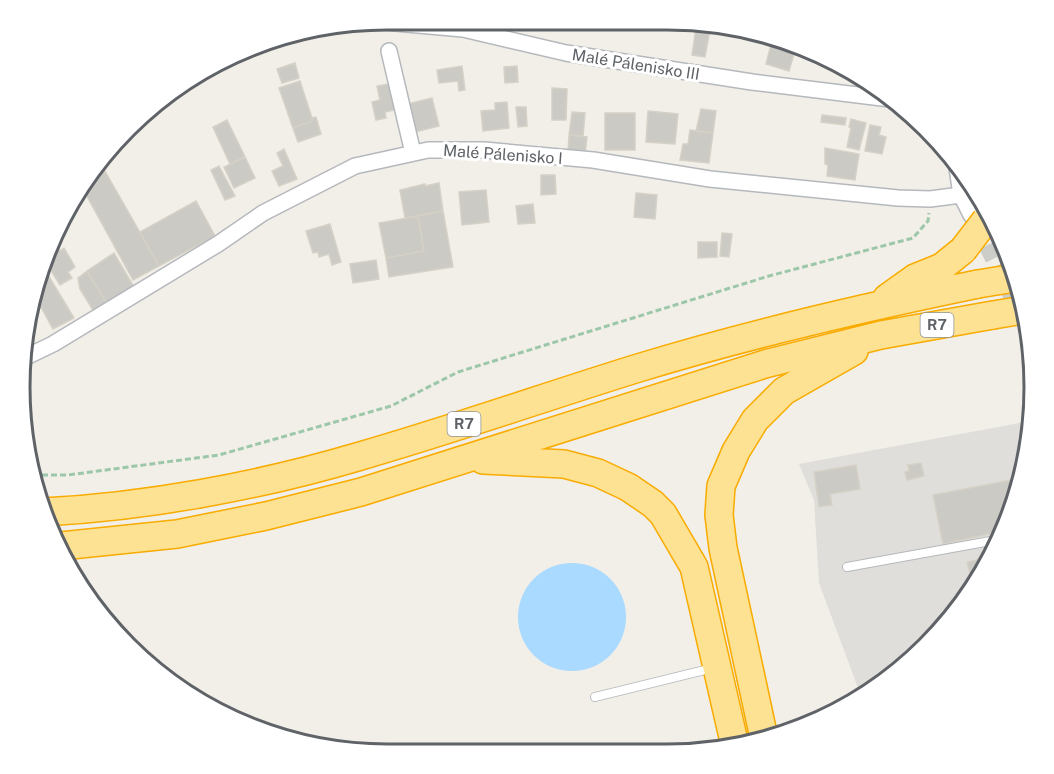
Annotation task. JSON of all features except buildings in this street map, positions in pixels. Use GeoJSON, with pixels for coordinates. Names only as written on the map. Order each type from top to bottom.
{"type":"FeatureCollection","features":[{"type":"Feature","properties":{"kind":"highway"},"geometry":{"type":"LineString","coordinates":[[879,304],[915,278],[942,267],[963,250],[979,217]]}},
{"type":"Feature","properties":{"kind":"highway","name":"R7"},"geometry":{"type":"LineString","coordinates":[[53,512],[167,499],[262,481],[355,458],[743,337],[879,304],[1007,279]]}},
{"type":"Feature","properties":{"kind":"highway","name":"R7"},"geometry":{"type":"LineString","coordinates":[[67,545],[177,534],[361,492],[765,364],[881,335],[1016,311]]}},
{"type":"Feature","properties":{"kind":"highway"},"geometry":{"type":"LineString","coordinates":[[762,731],[723,548],[719,515],[721,486],[736,452],[755,420],[784,391],[881,335]]}},
{"type":"Feature","properties":{"kind":"highway"},"geometry":{"type":"LineString","coordinates":[[467,459],[564,464],[598,473],[628,487],[663,514],[694,567],[733,738]]}},
{"type":"Feature","properties":{"kind":"street","name":"Malé Pálenisko III"},"geometry":{"type":"LineString","coordinates":[[467,30],[566,53],[752,82],[875,97]]}},
{"type":"Feature","properties":{"kind":"street"},"geometry":{"type":"LineString","coordinates":[[389,51],[413,153]]}},
{"type":"Feature","properties":{"kind":"street","name":"Malé Pálenisko I"},"geometry":{"type":"LineString","coordinates":[[32,354],[53,344],[208,250],[263,213],[355,166],[428,150],[484,150],[593,160],[710,179],[930,199],[962,195]]}},
{"type":"Feature","properties":{"kind":"street"},"geometry":{"type":"LineString","coordinates":[[960,184],[962,195],[979,217]]}},
{"type":"Feature","properties":{"kind":"lane"},"geometry":{"type":"LineString","coordinates":[[847,567],[989,541]]}},
{"type":"Feature","properties":{"kind":"lane"},"geometry":{"type":"LineString","coordinates":[[595,697],[717,667]]}},
{"type":"Feature","properties":{"kind":"path"},"geometry":{"type":"LineString","coordinates":[[41,476],[68,475],[219,455],[391,406],[458,372],[769,276],[913,238],[928,222],[930,199]]}},
{"type":"Feature","properties":{"kind":"shaded area"},"geometry":{"type":"Polygon","coordinates":[[[1022,422],[1017,457],[1005,502],[976,566],[950,604],[919,639],[884,670],[858,688],[819,583],[814,500],[799,464],[1022,422]]]}},
{"type":"Feature","properties":{"kind":"water"},"geometry":{"type":"Polygon","coordinates":[[[572,563],[593,567],[610,579],[622,596],[626,617],[622,638],[610,655],[593,667],[572,671],[551,667],[534,655],[522,638],[518,617],[522,596],[534,579],[551,567],[572,563]]]}},
{"type":"Feature","properties":{"kind":"tunnel"},"geometry":{"type":"LineString","coordinates":[[976,225],[1014,302]]}}]}
